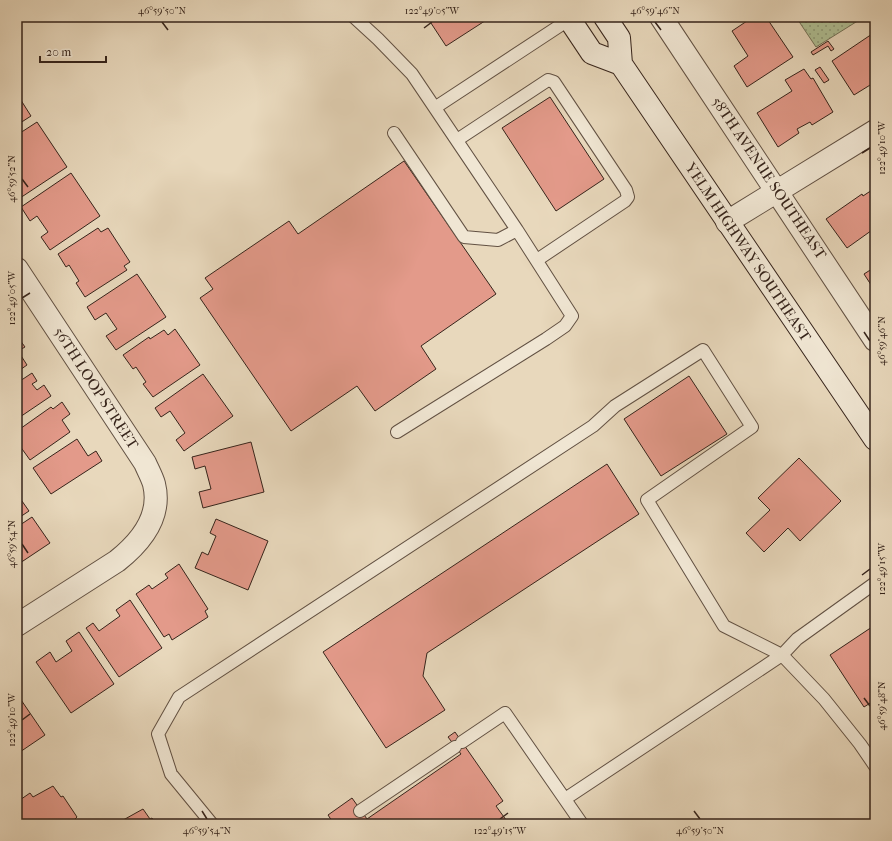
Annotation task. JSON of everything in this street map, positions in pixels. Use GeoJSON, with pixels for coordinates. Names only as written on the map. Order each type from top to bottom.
{"type":"FeatureCollection","features":[{"type":"Feature","properties":{"kind":"street","name":"YELM HIGHWAY SOUTHEAST"},"geometry":{"type":"LineString","coordinates":[[605,17],[619,38],[621,64],[875,439]]}},
{"type":"Feature","properties":{"kind":"street","name":"58TH AVENUE SOUTHEAST"},"geometry":{"type":"LineString","coordinates":[[661,17],[778,190],[875,340]]}},
{"type":"Feature","properties":{"kind":"street"},"geometry":{"type":"LineString","coordinates":[[569,18],[592,53],[621,64]]}},
{"type":"Feature","properties":{"kind":"street"},"geometry":{"type":"LineString","coordinates":[[727,222],[875,131]]}},
{"type":"Feature","properties":{"kind":"street","name":"56TH LOOP STREET"},"geometry":{"type":"LineString","coordinates":[[17,269],[145,463],[154,484],[155,501],[154,514],[142,538],[131,550],[117,561],[17,625]]}},
{"type":"Feature","properties":{"kind":"lane"},"geometry":{"type":"LineString","coordinates":[[354,17],[378,38],[412,74],[436,107],[537,260],[572,316],[565,326],[398,432]]}},
{"type":"Feature","properties":{"kind":"lane"},"geometry":{"type":"LineString","coordinates":[[436,107],[569,18]]}},
{"type":"Feature","properties":{"kind":"lane"},"geometry":{"type":"LineString","coordinates":[[457,140],[548,80],[554,82],[626,190],[628,197],[625,201],[537,260]]}},
{"type":"Feature","properties":{"kind":"lane"},"geometry":{"type":"LineString","coordinates":[[394,133],[464,237],[498,240],[517,230]]}},
{"type":"Feature","properties":{"kind":"lane"},"geometry":{"type":"LineString","coordinates":[[212,824],[171,774],[158,734],[179,697],[587,431],[615,406],[704,350],[752,427],[647,500],[724,626],[782,655],[824,699],[860,744],[875,766]]}},
{"type":"Feature","properties":{"kind":"lane"},"geometry":{"type":"LineString","coordinates":[[565,799],[782,655],[797,639],[875,583]]}},
{"type":"Feature","properties":{"kind":"lane"},"geometry":{"type":"LineString","coordinates":[[360,811],[505,713],[582,824]]}},
{"type":"Feature","properties":{"kind":"green space"},"geometry":{"type":"Polygon","coordinates":[[[796,17],[864,17],[816,47],[796,17]]]}},
{"type":"Feature","properties":{"kind":"building"},"geometry":{"type":"Polygon","coordinates":[[[427,17],[491,17],[446,46],[427,17]]]}},
{"type":"Feature","properties":{"kind":"building"},"geometry":{"type":"Polygon","coordinates":[[[753,17],[766,17],[793,57],[747,87],[734,66],[748,56],[732,31],[753,17]]]}},
{"type":"Feature","properties":{"kind":"building"},"geometry":{"type":"Polygon","coordinates":[[[875,32],[875,82],[854,95],[832,61],[875,32]]]}},
{"type":"Feature","properties":{"kind":"building"},"geometry":{"type":"Polygon","coordinates":[[[828,41],[834,49],[831,51],[828,46],[813,55],[811,52],[828,41]]]}},
{"type":"Feature","properties":{"kind":"building"},"geometry":{"type":"Polygon","coordinates":[[[820,67],[829,80],[824,83],[815,70],[820,67]]]}},
{"type":"Feature","properties":{"kind":"building"},"geometry":{"type":"Polygon","coordinates":[[[804,69],[811,79],[813,78],[833,112],[812,125],[810,122],[797,129],[799,133],[778,147],[757,113],[792,91],[785,80],[804,69]]]}},
{"type":"Feature","properties":{"kind":"building"},"geometry":{"type":"Polygon","coordinates":[[[17,94],[31,116],[17,125],[17,94]]]}},
{"type":"Feature","properties":{"kind":"building"},"geometry":{"type":"Polygon","coordinates":[[[550,97],[604,179],[556,211],[502,128],[550,97]]]}},
{"type":"Feature","properties":{"kind":"building"},"geometry":{"type":"Polygon","coordinates":[[[37,122],[67,167],[17,200],[17,135],[37,122]]]}},
{"type":"Feature","properties":{"kind":"building"},"geometry":{"type":"Polygon","coordinates":[[[404,161],[496,294],[421,346],[436,369],[375,411],[357,386],[291,431],[200,298],[213,289],[205,278],[289,221],[298,234],[404,161]]]}},
{"type":"Feature","properties":{"kind":"building"},"geometry":{"type":"Polygon","coordinates":[[[71,173],[100,216],[50,250],[41,237],[48,232],[37,216],[30,221],[21,207],[71,173]]]}},
{"type":"Feature","properties":{"kind":"building"},"geometry":{"type":"Polygon","coordinates":[[[875,188],[875,228],[847,248],[826,219],[862,194],[863,196],[875,188]]]}},
{"type":"Feature","properties":{"kind":"building"},"geometry":{"type":"Polygon","coordinates":[[[98,228],[101,232],[108,228],[130,262],[124,266],[127,270],[85,297],[76,283],[79,281],[69,265],[66,267],[58,254],[98,228]]]}},
{"type":"Feature","properties":{"kind":"building"},"geometry":{"type":"Polygon","coordinates":[[[875,267],[875,291],[864,274],[875,267]]]}},
{"type":"Feature","properties":{"kind":"building"},"geometry":{"type":"Polygon","coordinates":[[[137,274],[166,317],[116,350],[106,336],[117,329],[106,313],[95,320],[87,307],[137,274]]]}},
{"type":"Feature","properties":{"kind":"building"},"geometry":{"type":"Polygon","coordinates":[[[175,329],[200,365],[153,397],[143,384],[146,382],[136,367],[133,369],[123,355],[149,337],[150,339],[164,330],[168,335],[175,329]]]}},
{"type":"Feature","properties":{"kind":"building"},"geometry":{"type":"Polygon","coordinates":[[[17,336],[25,347],[18,351],[27,365],[17,372],[17,336]]]}},
{"type":"Feature","properties":{"kind":"building"},"geometry":{"type":"Polygon","coordinates":[[[32,373],[37,381],[32,384],[37,390],[44,385],[51,396],[17,419],[17,383],[32,373]]]}},
{"type":"Feature","properties":{"kind":"building"},"geometry":{"type":"Polygon","coordinates":[[[203,374],[233,416],[184,451],[176,440],[185,433],[170,411],[161,417],[155,408],[203,374]]]}},
{"type":"Feature","properties":{"kind":"building"},"geometry":{"type":"Polygon","coordinates":[[[689,376],[727,434],[661,476],[624,419],[689,376]]]}},
{"type":"Feature","properties":{"kind":"building"},"geometry":{"type":"Polygon","coordinates":[[[62,402],[70,414],[62,420],[70,432],[30,460],[17,442],[17,431],[51,407],[53,409],[62,402]]]}},
{"type":"Feature","properties":{"kind":"building"},"geometry":{"type":"Polygon","coordinates":[[[77,439],[88,456],[96,451],[102,461],[51,494],[33,468],[77,439]]]}},
{"type":"Feature","properties":{"kind":"building"},"geometry":{"type":"Polygon","coordinates":[[[251,442],[264,492],[203,508],[199,492],[211,489],[205,466],[195,469],[192,457],[251,442]]]}},
{"type":"Feature","properties":{"kind":"building"},"geometry":{"type":"Polygon","coordinates":[[[799,458],[841,501],[800,541],[788,528],[764,552],[746,533],[770,510],[758,498],[799,458]]]}},
{"type":"Feature","properties":{"kind":"building"},"geometry":{"type":"Polygon","coordinates":[[[607,464],[639,514],[427,653],[423,676],[445,710],[386,748],[323,652],[607,464]]]}},
{"type":"Feature","properties":{"kind":"building"},"geometry":{"type":"Polygon","coordinates":[[[17,494],[29,511],[17,519],[17,494]]]}},
{"type":"Feature","properties":{"kind":"building"},"geometry":{"type":"Polygon","coordinates":[[[32,517],[50,543],[17,565],[17,527],[32,517]]]}},
{"type":"Feature","properties":{"kind":"building"},"geometry":{"type":"Polygon","coordinates":[[[216,519],[268,541],[248,590],[195,568],[202,552],[208,555],[216,536],[210,533],[216,519]]]}},
{"type":"Feature","properties":{"kind":"building"},"geometry":{"type":"Polygon","coordinates":[[[179,564],[208,609],[205,611],[208,617],[172,640],[169,634],[164,637],[136,594],[149,585],[152,589],[168,578],[165,574],[179,564]]]}},
{"type":"Feature","properties":{"kind":"building"},"geometry":{"type":"Polygon","coordinates":[[[130,600],[162,648],[119,677],[86,628],[93,623],[99,631],[120,616],[116,610],[130,600]]]}},
{"type":"Feature","properties":{"kind":"building"},"geometry":{"type":"Polygon","coordinates":[[[875,625],[875,700],[864,707],[830,655],[875,625]]]}},
{"type":"Feature","properties":{"kind":"building"},"geometry":{"type":"Polygon","coordinates":[[[79,632],[114,684],[71,713],[36,662],[50,652],[56,662],[72,651],[66,641],[79,632]]]}},
{"type":"Feature","properties":{"kind":"building"},"geometry":{"type":"Polygon","coordinates":[[[17,694],[45,735],[17,754],[17,694]]]}},
{"type":"Feature","properties":{"kind":"building"},"geometry":{"type":"Polygon","coordinates":[[[455,732],[503,801],[496,806],[509,824],[334,824],[328,815],[352,798],[367,819],[461,754],[448,737],[455,732]]]}},
{"type":"Feature","properties":{"kind":"building"},"geometry":{"type":"Polygon","coordinates":[[[53,786],[61,797],[63,796],[77,817],[75,819],[79,824],[17,824],[17,802],[30,793],[33,797],[53,786]]]}},
{"type":"Feature","properties":{"kind":"building"},"geometry":{"type":"Polygon","coordinates":[[[143,809],[150,819],[152,818],[156,824],[116,824],[143,809]]]}}]}
